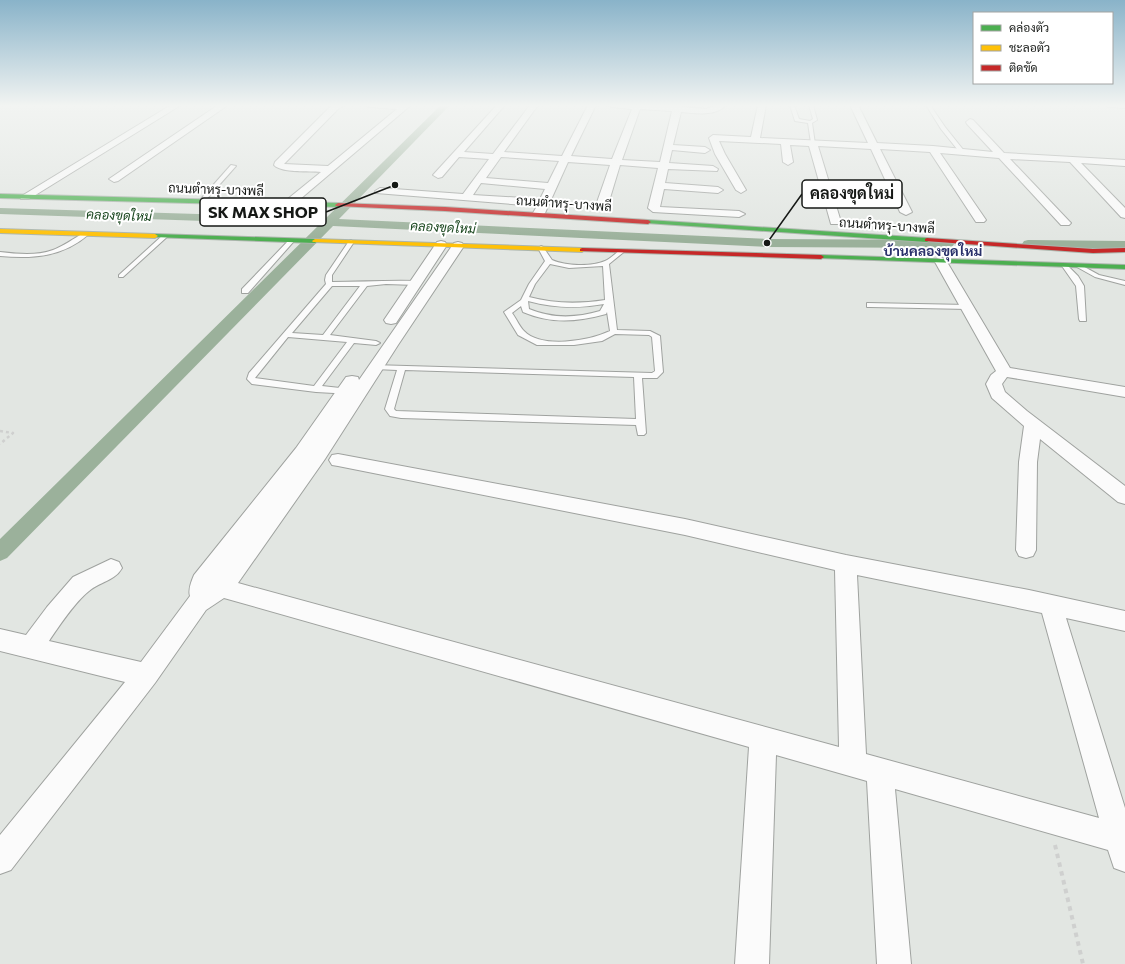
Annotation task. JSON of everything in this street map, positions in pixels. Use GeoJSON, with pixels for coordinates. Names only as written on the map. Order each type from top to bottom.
{"type":"FeatureCollection","features":[{"type":"Feature","properties":{"kind":"main road","name":"ถนนตำหรุ-บางพลี"},"geometry":{"type":"LineString","coordinates":[[0,196],[368,206],[539,215],[1125,252]]}},
{"type":"Feature","properties":{"kind":"main road"},"geometry":{"type":"LineString","coordinates":[[2,232],[336,241],[1125,267]]}},
{"type":"Feature","properties":{"kind":"street"},"geometry":{"type":"LineString","coordinates":[[25,197],[103,150]]}},
{"type":"Feature","properties":{"kind":"street"},"geometry":{"type":"LineString","coordinates":[[114,179],[158,150]]}},
{"type":"Feature","properties":{"kind":"street"},"geometry":{"type":"LineString","coordinates":[[292,150],[280,162],[279,165],[283,167],[331,169]]}},
{"type":"Feature","properties":{"kind":"street"},"geometry":{"type":"LineString","coordinates":[[288,204],[354,150]]}},
{"type":"Feature","properties":{"kind":"street"},"geometry":{"type":"LineString","coordinates":[[438,175],[460,150]]}},
{"type":"Feature","properties":{"kind":"street"},"geometry":{"type":"LineString","coordinates":[[466,197],[501,150]]}},
{"type":"Feature","properties":{"kind":"street"},"geometry":{"type":"LineString","coordinates":[[539,215],[543,203],[569,150]]}},
{"type":"Feature","properties":{"kind":"street"},"geometry":{"type":"LineString","coordinates":[[601,208],[621,150]]}},
{"type":"Feature","properties":{"kind":"street"},"geometry":{"type":"LineString","coordinates":[[668,150],[654,208],[657,210],[739,214]]}},
{"type":"Feature","properties":{"kind":"street"},"geometry":{"type":"LineString","coordinates":[[719,150],[741,190]]}},
{"type":"Feature","properties":{"kind":"street"},"geometry":{"type":"LineString","coordinates":[[786,150],[788,162]]}},
{"type":"Feature","properties":{"kind":"street"},"geometry":{"type":"LineString","coordinates":[[815,150],[835,222]]}},
{"type":"Feature","properties":{"kind":"street"},"geometry":{"type":"LineString","coordinates":[[877,150],[906,212]]}},
{"type":"Feature","properties":{"kind":"street"},"geometry":{"type":"LineString","coordinates":[[933,150],[1003,156],[1125,163]]}},
{"type":"Feature","properties":{"kind":"street"},"geometry":{"type":"LineString","coordinates":[[933,150],[980,220]]}},
{"type":"Feature","properties":{"kind":"street"},"geometry":{"type":"LineString","coordinates":[[997,150],[1065,223]]}},
{"type":"Feature","properties":{"kind":"street"},"geometry":{"type":"LineString","coordinates":[[456,154],[497,155],[713,169]]}},
{"type":"Feature","properties":{"kind":"street"},"geometry":{"type":"LineString","coordinates":[[1073,160],[1125,215]]}},
{"type":"Feature","properties":{"kind":"street"},"geometry":{"type":"LineString","coordinates":[[275,203],[314,168]]}},
{"type":"Feature","properties":{"kind":"street"},"geometry":{"type":"LineString","coordinates":[[478,180],[551,186]]}},
{"type":"Feature","properties":{"kind":"street"},"geometry":{"type":"LineString","coordinates":[[659,186],[718,190]]}},
{"type":"Feature","properties":{"kind":"street"},"geometry":{"type":"LineString","coordinates":[[380,191],[543,203]]}},
{"type":"Feature","properties":{"kind":"street"},"geometry":{"type":"LineString","coordinates":[[0,859],[146,675],[207,591],[319,454],[376,343],[416,283],[449,245]]}},
{"type":"Feature","properties":{"kind":"street"},"geometry":{"type":"LineString","coordinates":[[352,392],[375,367],[449,245]]}},
{"type":"Feature","properties":{"kind":"street"},"geometry":{"type":"LineString","coordinates":[[941,262],[968,306],[1004,372]]}},
{"type":"Feature","properties":{"kind":"street"},"geometry":{"type":"LineString","coordinates":[[1125,392],[1004,372],[997,378],[994,384],[998,394],[1033,425],[1092,469],[1125,497]]}},
{"type":"Feature","properties":{"kind":"street"},"geometry":{"type":"LineString","coordinates":[[1026,550],[1028,462],[1033,425]]}},
{"type":"Feature","properties":{"kind":"street"},"geometry":{"type":"LineString","coordinates":[[338,460],[685,527],[846,564],[1125,621]]}},
{"type":"Feature","properties":{"kind":"street"},"geometry":{"type":"LineString","coordinates":[[846,564],[867,768],[894,964]]}},
{"type":"Feature","properties":{"kind":"street"},"geometry":{"type":"LineString","coordinates":[[31,648],[55,614],[81,584],[111,568]]}},
{"type":"Feature","properties":{"kind":"street"},"geometry":{"type":"LineString","coordinates":[[207,591],[764,739],[1049,819],[1123,845]]}},
{"type":"Feature","properties":{"kind":"street"},"geometry":{"type":"LineString","coordinates":[[1051,605],[1123,845]]}},
{"type":"Feature","properties":{"kind":"street"},"geometry":{"type":"LineString","coordinates":[[0,640],[146,675]]}},
{"type":"Feature","properties":{"kind":"street"},"geometry":{"type":"LineString","coordinates":[[752,964],[764,739]]}},
{"type":"Feature","properties":{"kind":"lane"},"geometry":{"type":"LineString","coordinates":[[202,201],[233,166]]}},
{"type":"Feature","properties":{"kind":"lane"},"geometry":{"type":"LineString","coordinates":[[0,254],[21,256],[45,255],[58,251],[86,234]]}},
{"type":"Feature","properties":{"kind":"lane"},"geometry":{"type":"LineString","coordinates":[[121,276],[165,236]]}},
{"type":"Feature","properties":{"kind":"lane"},"geometry":{"type":"LineString","coordinates":[[245,292],[292,240]]}},
{"type":"Feature","properties":{"kind":"lane"},"geometry":{"type":"LineString","coordinates":[[330,284],[328,280],[329,275],[351,242]]}},
{"type":"Feature","properties":{"kind":"lane"},"geometry":{"type":"LineString","coordinates":[[541,248],[549,260],[558,264],[580,266],[606,263],[612,260],[622,250]]}},
{"type":"Feature","properties":{"kind":"lane"},"geometry":{"type":"LineString","coordinates":[[375,367],[638,376],[654,376],[659,372],[656,336],[650,333],[614,332],[599,339],[574,343],[537,343],[521,333],[508,312],[524,299],[532,284],[549,260]]}},
{"type":"Feature","properties":{"kind":"lane"},"geometry":{"type":"LineString","coordinates":[[606,263],[612,330],[614,332]]}},
{"type":"Feature","properties":{"kind":"lane"},"geometry":{"type":"LineString","coordinates":[[1064,266],[1073,275],[1081,288],[1080,299],[1083,318]]}},
{"type":"Feature","properties":{"kind":"lane"},"geometry":{"type":"LineString","coordinates":[[1079,266],[1097,276],[1125,283]]}},
{"type":"Feature","properties":{"kind":"lane"},"geometry":{"type":"LineString","coordinates":[[352,392],[255,382],[252,379],[252,375],[330,284],[364,284],[386,282],[416,283]]}},
{"type":"Feature","properties":{"kind":"lane"},"geometry":{"type":"LineString","coordinates":[[325,337],[364,284]]}},
{"type":"Feature","properties":{"kind":"lane"},"geometry":{"type":"LineString","coordinates":[[524,299],[551,305],[582,306],[609,301]]}},
{"type":"Feature","properties":{"kind":"lane"},"geometry":{"type":"LineString","coordinates":[[524,299],[526,310],[537,316],[560,319],[585,318],[603,312],[609,301]]}},
{"type":"Feature","properties":{"kind":"lane"},"geometry":{"type":"LineString","coordinates":[[870,305],[968,306]]}},
{"type":"Feature","properties":{"kind":"lane"},"geometry":{"type":"LineString","coordinates":[[286,335],[325,337],[376,343]]}},
{"type":"Feature","properties":{"kind":"lane"},"geometry":{"type":"LineString","coordinates":[[316,389],[352,340]]}},
{"type":"Feature","properties":{"kind":"lane"},"geometry":{"type":"LineString","coordinates":[[402,368],[389,409],[393,414],[401,416],[640,422]]}},
{"type":"Feature","properties":{"kind":"lane"},"geometry":{"type":"LineString","coordinates":[[638,376],[641,433]]}},
{"type":"Feature","properties":{"kind":"path"},"geometry":{"type":"LineString","coordinates":[[0,431],[13,433],[0,444]]}},
{"type":"Feature","properties":{"kind":"path"},"geometry":{"type":"LineString","coordinates":[[1049,819],[1083,964]]}},
{"type":"Feature","properties":{"kind":"waterway"},"geometry":{"type":"LineString","coordinates":[[329,222],[401,150]]}},
{"type":"Feature","properties":{"kind":"waterway","name":"คลองขุดใหม่"},"geometry":{"type":"LineString","coordinates":[[0,211],[329,222]]}},
{"type":"Feature","properties":{"kind":"waterway"},"geometry":{"type":"LineString","coordinates":[[0,552],[329,222]]}},
{"type":"Feature","properties":{"kind":"waterway","name":"คลองขุดใหม่"},"geometry":{"type":"LineString","coordinates":[[329,222],[767,243],[948,244]]}},
{"type":"Feature","properties":{"kind":"waterway","name":"คลองขุดใหม่"},"geometry":{"type":"LineString","coordinates":[[1028,244],[1125,245]]}},
{"type":"Feature","properties":{"kind":"traffic: fast"},"geometry":{"type":"LineString","coordinates":[[0,196],[338,205]]}},
{"type":"Feature","properties":{"kind":"traffic: fast"},"geometry":{"type":"LineString","coordinates":[[648,222],[927,240]]}},
{"type":"Feature","properties":{"kind":"traffic: fast"},"geometry":{"type":"LineString","coordinates":[[155,236],[315,241]]}},
{"type":"Feature","properties":{"kind":"traffic: fast"},"geometry":{"type":"LineString","coordinates":[[821,257],[1125,267]]}},
{"type":"Feature","properties":{"kind":"traffic: slow"},"geometry":{"type":"LineString","coordinates":[[0,231],[155,236]]}},
{"type":"Feature","properties":{"kind":"traffic: slow"},"geometry":{"type":"LineString","coordinates":[[315,241],[582,250]]}},
{"type":"Feature","properties":{"kind":"traffic: jam"},"geometry":{"type":"LineString","coordinates":[[338,205],[445,209],[648,222]]}},
{"type":"Feature","properties":{"kind":"traffic: jam"},"geometry":{"type":"LineString","coordinates":[[927,240],[1093,251],[1125,250]]}},
{"type":"Feature","properties":{"kind":"traffic: jam"},"geometry":{"type":"LineString","coordinates":[[582,250],[821,257]]}},
{"type":"Feature","properties":{"kind":"place","name":"SK MAX SHOP"},"geometry":{"type":"Point","coordinates":[395,185]}},
{"type":"Feature","properties":{"kind":"place","name":"คลองขุดใหม่"},"geometry":{"type":"Point","coordinates":[767,243]}},
{"type":"Feature","properties":{"kind":"district","name":"บ้านคลองขุดใหม่"},"geometry":{"type":"Point","coordinates":[933,250]}}]}
